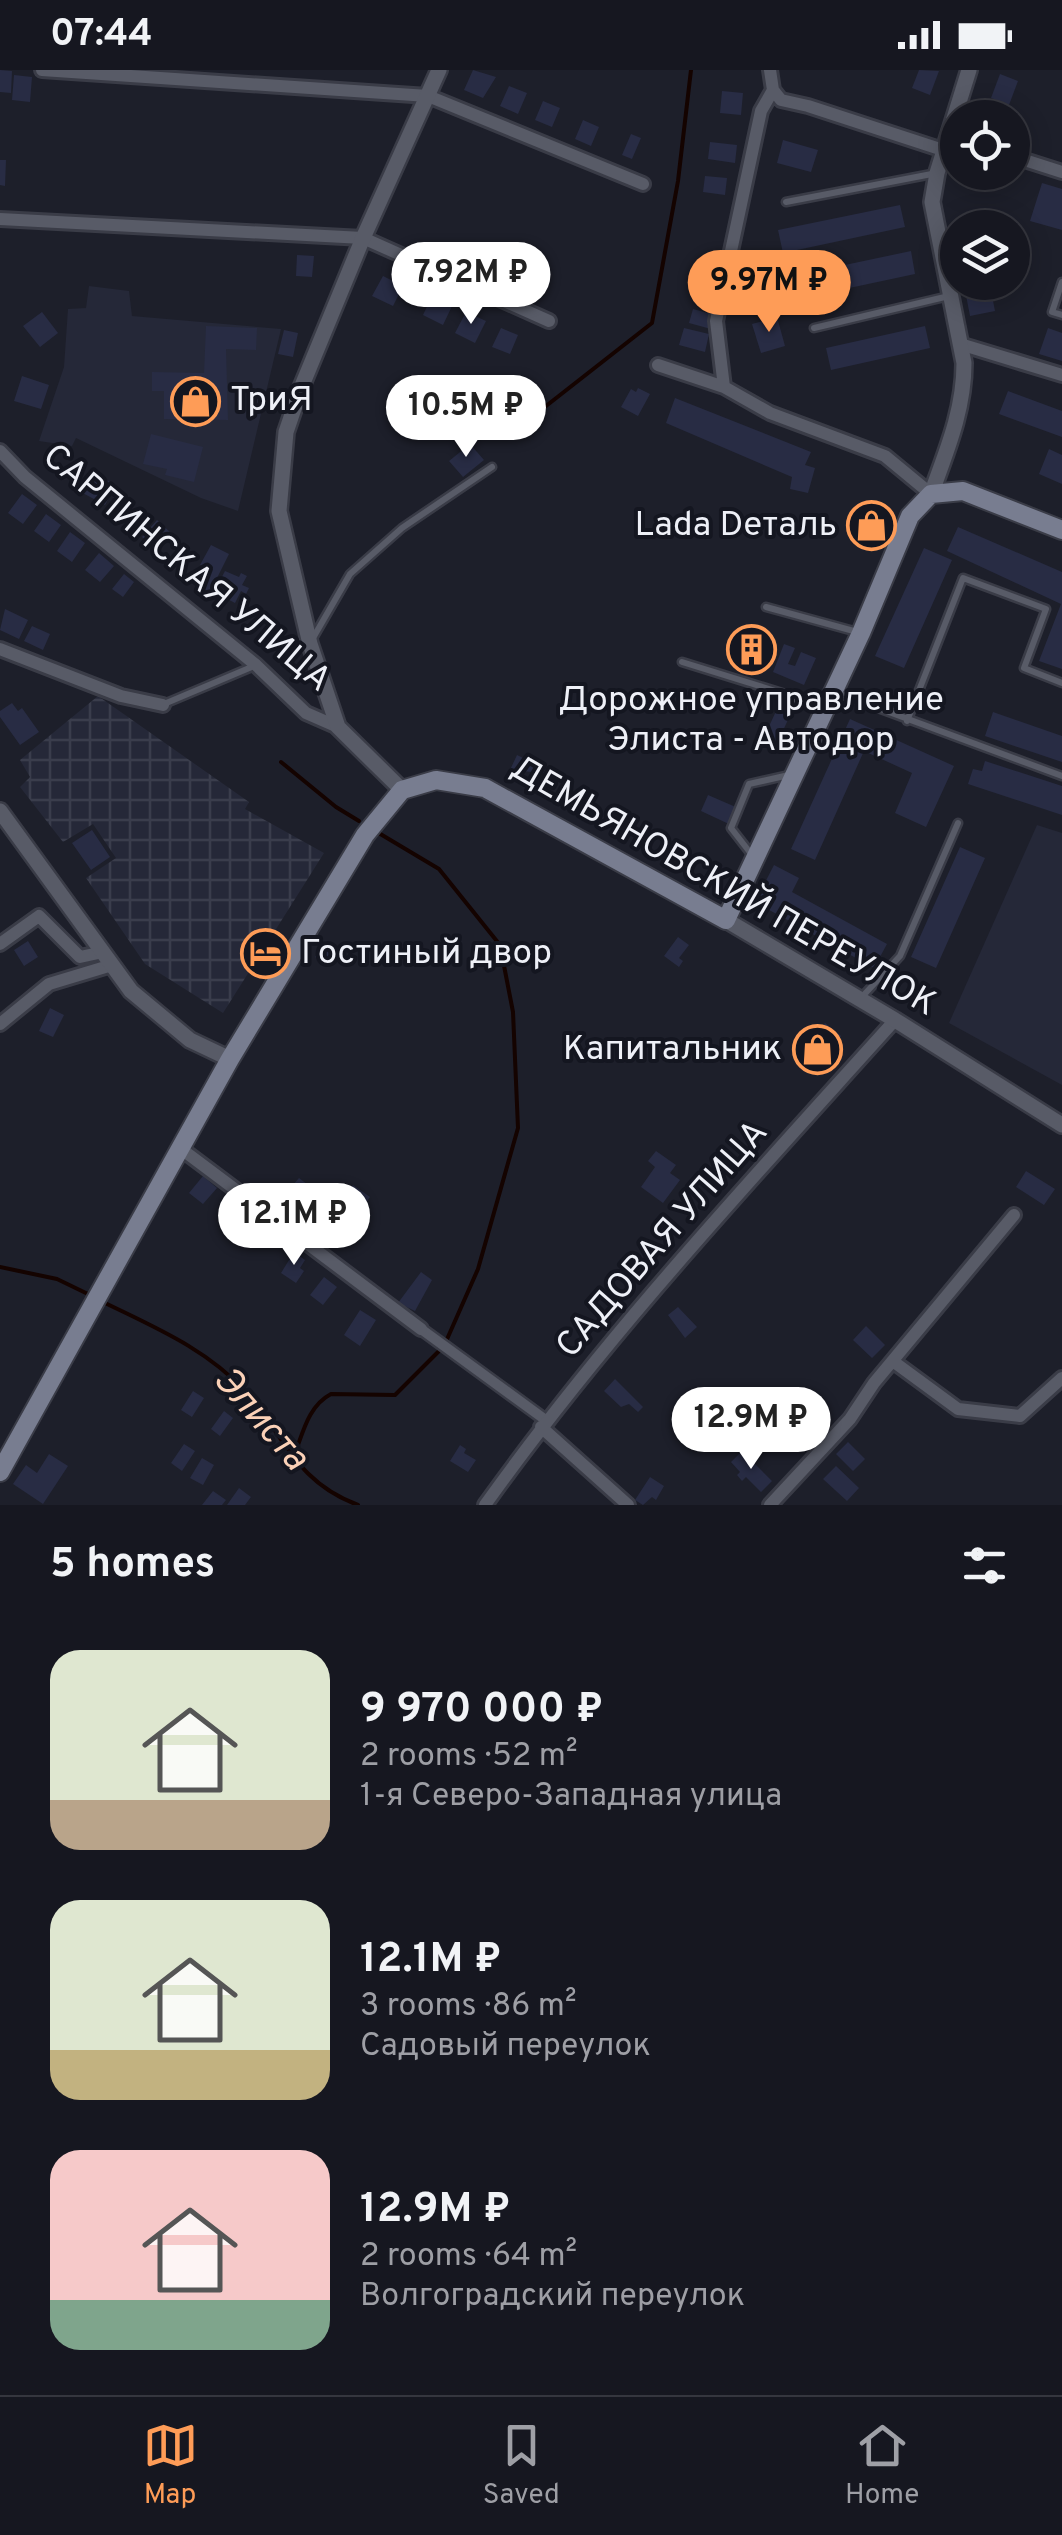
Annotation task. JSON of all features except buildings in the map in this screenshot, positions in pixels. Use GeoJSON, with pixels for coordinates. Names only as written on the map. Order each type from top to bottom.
{"type":"FeatureCollection","features":[{"type":"Feature","properties":{"kind":"main road"},"geometry":{"type":"LineString","coordinates":[[726,920],[861,633],[910,516],[931,494],[964,491],[1062,530]]}},
{"type":"Feature","properties":{"kind":"main road","name":"ДЕМЬЯНОВСКИЙ ПЕРЕУЛОК"},"geometry":{"type":"LineString","coordinates":[[402,790],[436,780],[485,788],[726,920]]}},
{"type":"Feature","properties":{"kind":"main road"},"geometry":{"type":"LineString","coordinates":[[0,1472],[230,1059],[365,835],[402,790]]}},
{"type":"Feature","properties":{"kind":"street"},"geometry":{"type":"LineString","coordinates":[[42,70],[428,96],[643,184]]}},
{"type":"Feature","properties":{"kind":"street"},"geometry":{"type":"LineString","coordinates":[[402,790],[338,727],[310,644],[279,510],[286,432],[364,238],[439,70]]}},
{"type":"Feature","properties":{"kind":"street"},"geometry":{"type":"LineString","coordinates":[[770,70],[774,90],[782,100],[940,139]]}},
{"type":"Feature","properties":{"kind":"street"},"geometry":{"type":"LineString","coordinates":[[962,100],[969,70]]}},
{"type":"Feature","properties":{"kind":"street"},"geometry":{"type":"LineString","coordinates":[[724,386],[716,322],[761,111],[774,90]]}},
{"type":"Feature","properties":{"kind":"street"},"geometry":{"type":"LineString","coordinates":[[1030,162],[1062,172]]}},
{"type":"Feature","properties":{"kind":"street"},"geometry":{"type":"LineString","coordinates":[[940,168],[932,202],[940,235]]}},
{"type":"Feature","properties":{"kind":"street"},"geometry":{"type":"LineString","coordinates":[[0,219],[364,238],[550,321]]}},
{"type":"Feature","properties":{"kind":"street"},"geometry":{"type":"LineString","coordinates":[[658,365],[724,386],[770,413],[885,456],[931,494],[962,408],[964,362],[954,300]]}},
{"type":"Feature","properties":{"kind":"street"},"geometry":{"type":"LineString","coordinates":[[960,344],[1062,375]]}},
{"type":"Feature","properties":{"kind":"street","name":"САРПИНСКАЯ УЛИЦА"},"geometry":{"type":"LineString","coordinates":[[0,451],[25,478],[256,666],[306,713],[338,727]]}},
{"type":"Feature","properties":{"kind":"street"},"geometry":{"type":"LineString","coordinates":[[0,649],[121,696],[163,705]]}},
{"type":"Feature","properties":{"kind":"street"},"geometry":{"type":"LineString","coordinates":[[0,811],[130,991],[190,1040],[230,1059]]}},
{"type":"Feature","properties":{"kind":"street"},"geometry":{"type":"LineString","coordinates":[[0,944],[39,916],[80,957],[108,958]]}},
{"type":"Feature","properties":{"kind":"street","name":"ДЕМЬЯНОВСКИЙ ПЕРЕУЛОК"},"geometry":{"type":"LineString","coordinates":[[726,920],[895,1020],[1062,1126]]}},
{"type":"Feature","properties":{"kind":"street"},"geometry":{"type":"LineString","coordinates":[[0,1024],[49,984],[108,958]]}},
{"type":"Feature","properties":{"kind":"street","name":"САДОВАЯ УЛИЦА"},"geometry":{"type":"LineString","coordinates":[[485,1505],[544,1424],[735,1199],[895,1020]]}},
{"type":"Feature","properties":{"kind":"street"},"geometry":{"type":"LineString","coordinates":[[180,1148],[544,1424],[628,1505]]}},
{"type":"Feature","properties":{"kind":"street"},"geometry":{"type":"LineString","coordinates":[[770,1505],[850,1419],[874,1383],[1014,1215]]}},
{"type":"Feature","properties":{"kind":"street"},"geometry":{"type":"LineString","coordinates":[[894,1362],[958,1409],[1020,1416],[1062,1378]]}},
{"type":"Feature","properties":{"kind":"lane"},"geometry":{"type":"LineString","coordinates":[[786,202],[938,173]]}},
{"type":"Feature","properties":{"kind":"lane"},"geometry":{"type":"LineString","coordinates":[[1062,282],[1052,312],[1062,315]]}},
{"type":"Feature","properties":{"kind":"lane"},"geometry":{"type":"LineString","coordinates":[[814,328],[940,289]]}},
{"type":"Feature","properties":{"kind":"lane"},"geometry":{"type":"LineString","coordinates":[[310,644],[350,574],[402,528],[492,467]]}},
{"type":"Feature","properties":{"kind":"lane"},"geometry":{"type":"LineString","coordinates":[[906,721],[963,578],[1046,609],[1024,668],[1062,683]]}},
{"type":"Feature","properties":{"kind":"lane"},"geometry":{"type":"LineString","coordinates":[[766,606],[861,633]]}},
{"type":"Feature","properties":{"kind":"lane"},"geometry":{"type":"LineString","coordinates":[[682,662],[782,693],[824,712]]}},
{"type":"Feature","properties":{"kind":"lane"},"geometry":{"type":"LineString","coordinates":[[163,705],[256,666]]}},
{"type":"Feature","properties":{"kind":"lane"},"geometry":{"type":"LineString","coordinates":[[834,691],[1062,776]]}},
{"type":"Feature","properties":{"kind":"lane"},"geometry":{"type":"LineString","coordinates":[[755,859],[731,828],[750,784],[795,774]]}},
{"type":"Feature","properties":{"kind":"lane"},"geometry":{"type":"LineString","coordinates":[[859,1000],[900,956],[958,823]]}},
{"type":"Feature","properties":{"kind":"shaded area"},"geometry":{"type":"Polygon","coordinates":[[[89,286],[129,291],[132,316],[281,329],[238,511],[201,498],[76,438],[72,446],[39,441],[64,367],[68,309],[86,308],[89,286]]]}},
{"type":"Feature","properties":{"kind":"shaded area"},"geometry":{"type":"Polygon","coordinates":[[[98,696],[249,802],[245,809],[324,853],[223,1013],[145,964],[86,878],[116,858],[93,824],[63,842],[20,787],[30,777],[20,760],[98,696]]]}},
{"type":"Feature","properties":{"kind":"shaded area"},"geometry":{"type":"Polygon","coordinates":[[[1037,825],[1062,833],[1062,1085],[949,1023],[1037,825]]]}},
{"type":"Feature","properties":{"kind":"waterway"},"geometry":{"type":"LineString","coordinates":[[546,406],[652,323],[678,181],[691,70]]}},
{"type":"Feature","properties":{"kind":"waterway"},"geometry":{"type":"LineString","coordinates":[[281,762],[359,821]]}},
{"type":"Feature","properties":{"kind":"waterway"},"geometry":{"type":"LineString","coordinates":[[294,1456],[307,1421],[323,1399],[331,1394],[395,1395],[444,1346],[478,1269],[518,1128],[513,1012],[500,945],[439,869],[377,832]]}},
{"type":"Feature","properties":{"kind":"waterway"},"geometry":{"type":"LineString","coordinates":[[0,1267],[57,1279],[90,1295]]}},
{"type":"Feature","properties":{"kind":"waterway","name":"Элиста"},"geometry":{"type":"LineString","coordinates":[[103,1302],[179,1340],[214,1363],[246,1392],[306,1471],[320,1484],[358,1505]]}},
{"type":"Feature","properties":{"kind":"place","name":"ТриЯ"},"geometry":{"type":"Point","coordinates":[195,401]}},
{"type":"Feature","properties":{"kind":"place","name":"Lada Dеталь"},"geometry":{"type":"Point","coordinates":[872,526]}},
{"type":"Feature","properties":{"kind":"place","name":"Дорожное управление Элиста - Автодор"},"geometry":{"type":"Point","coordinates":[751,649]}},
{"type":"Feature","properties":{"kind":"place","name":"Гостиный двор"},"geometry":{"type":"Point","coordinates":[266,954]}},
{"type":"Feature","properties":{"kind":"place","name":"Капитальник"},"geometry":{"type":"Point","coordinates":[817,1050]}}]}
